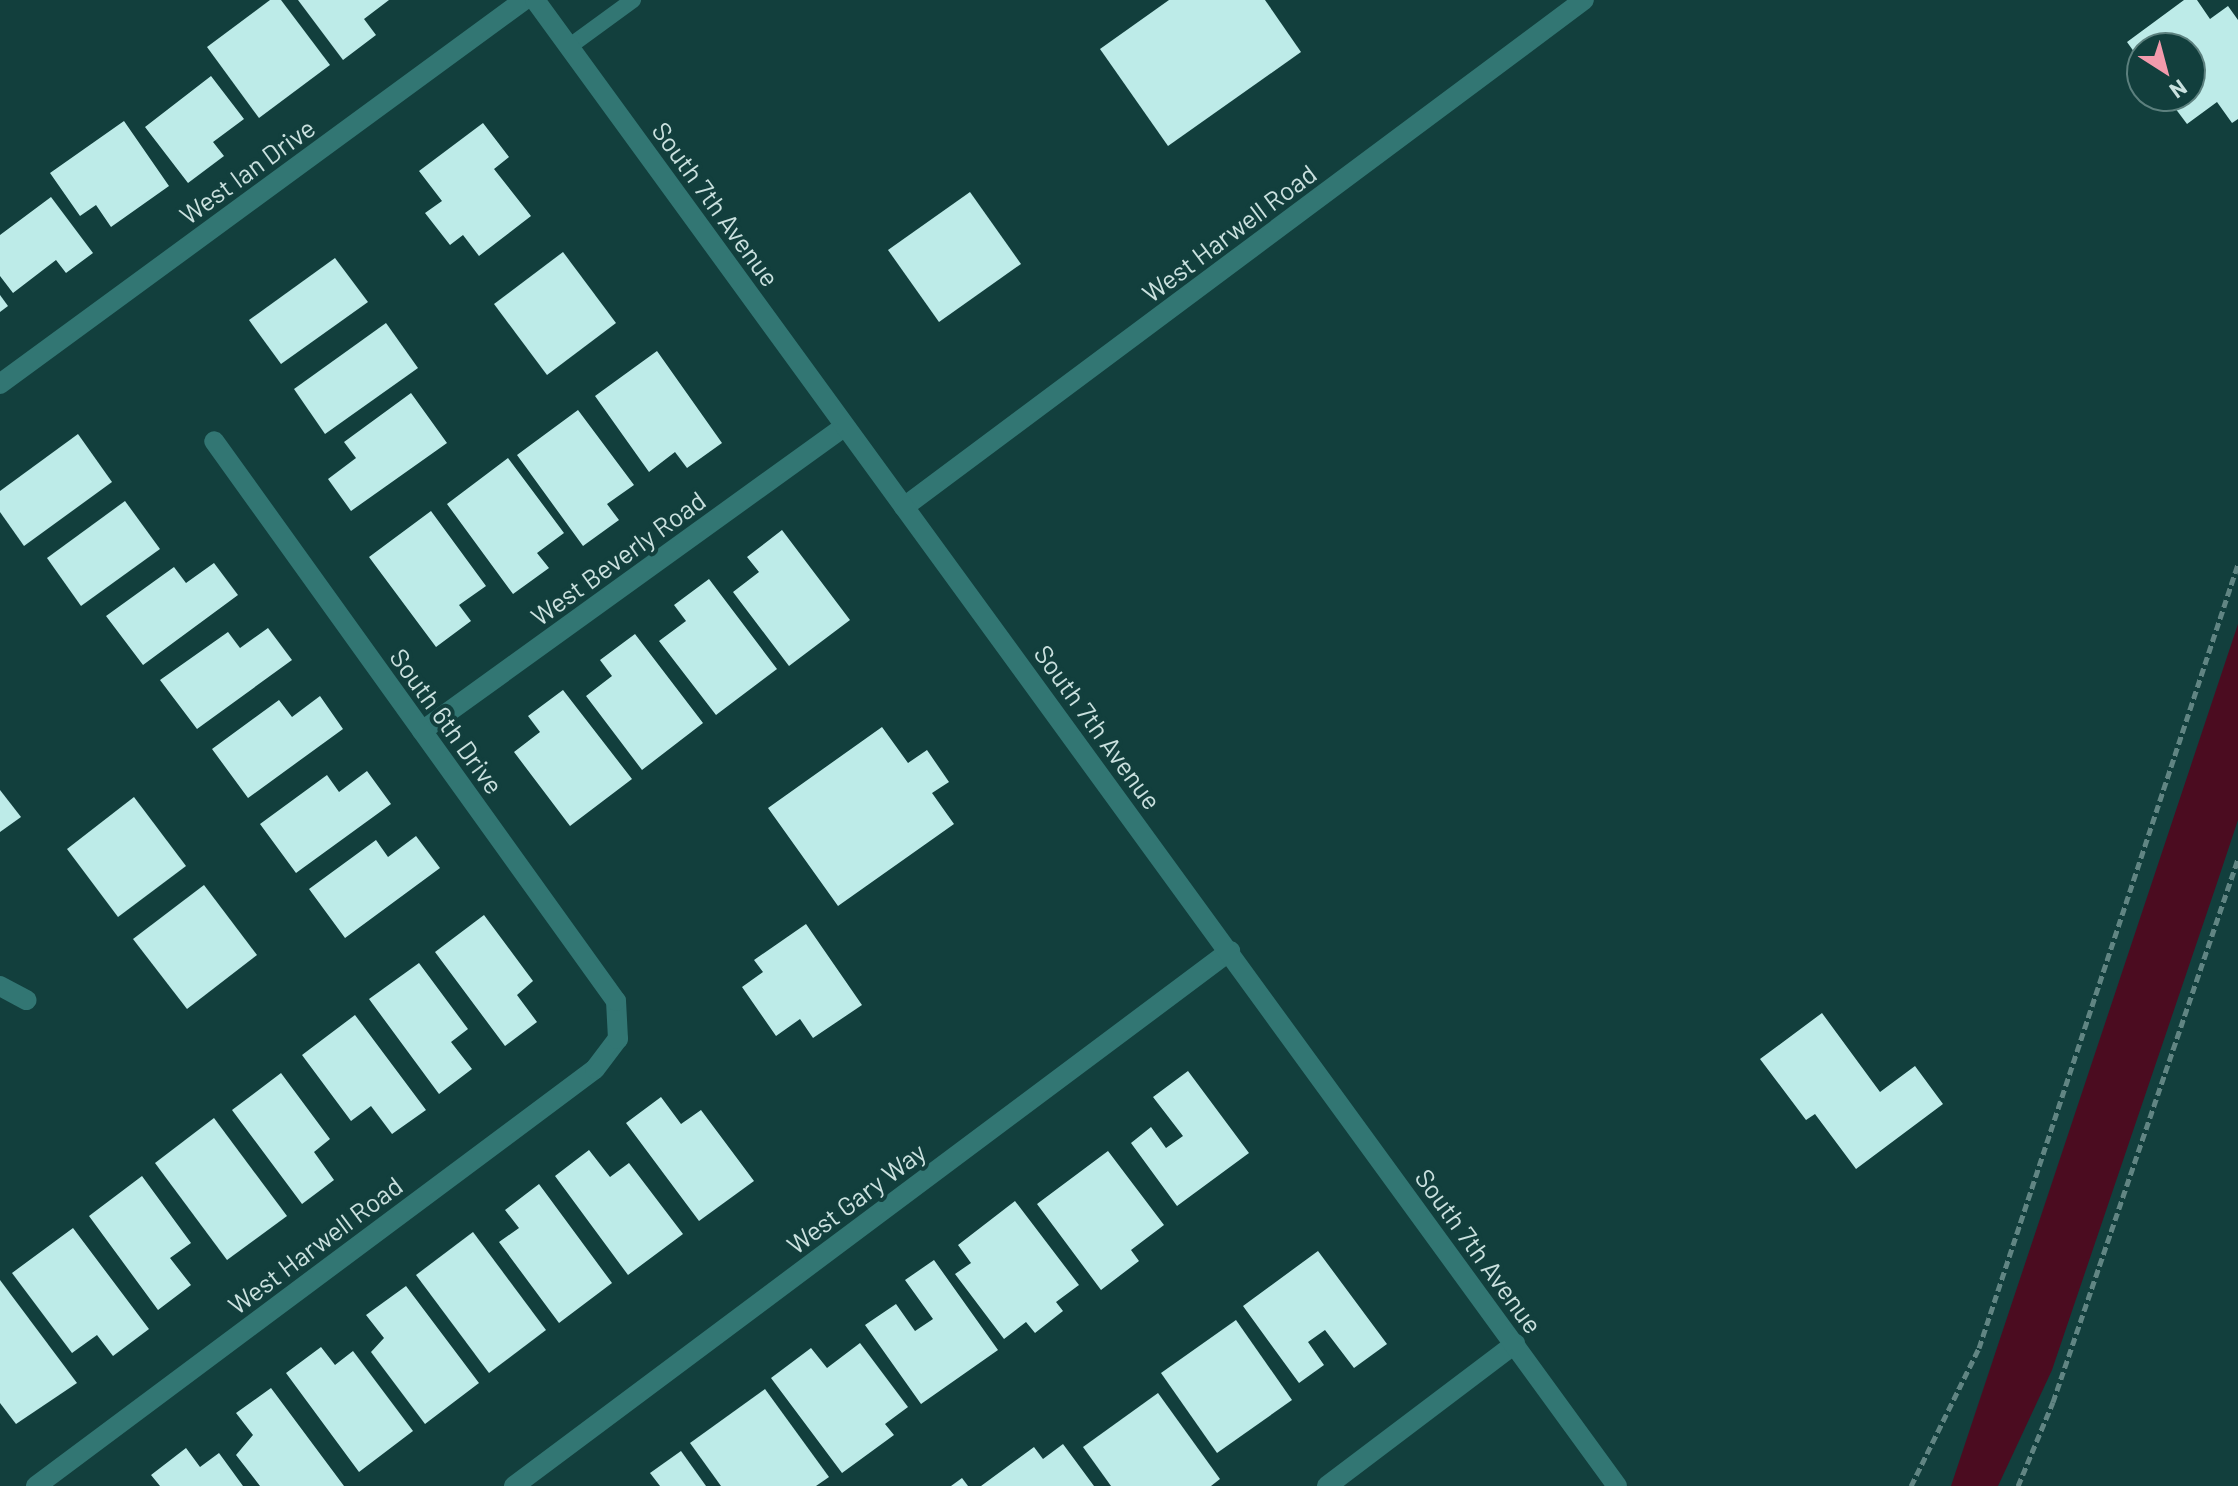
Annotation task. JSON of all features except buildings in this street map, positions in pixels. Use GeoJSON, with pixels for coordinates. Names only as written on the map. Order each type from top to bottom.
{"type":"FeatureCollection","features":[{"type":"Feature","properties":{"kind":"street","name":"West Ian Drive"},"geometry":{"type":"LineString","coordinates":[[0,384],[524,0]]}},
{"type":"Feature","properties":{"kind":"street","name":"South 7th Avenue"},"geometry":{"type":"LineString","coordinates":[[535,0],[1617,1486]]}},
{"type":"Feature","properties":{"kind":"street","name":"West Harwell Road"},"geometry":{"type":"LineString","coordinates":[[904,507],[1584,0]]}},
{"type":"Feature","properties":{"kind":"street","name":"West Beverly Road"},"geometry":{"type":"LineString","coordinates":[[422,731],[845,426]]}},
{"type":"Feature","properties":{"kind":"street","name":"South 6th Drive"},"geometry":{"type":"LineString","coordinates":[[214,441],[616,1001],[618,1039]]}},
{"type":"Feature","properties":{"kind":"street","name":"West Gary Way"},"geometry":{"type":"LineString","coordinates":[[514,1486],[1230,951]]}},
{"type":"Feature","properties":{"kind":"street"},"geometry":{"type":"LineString","coordinates":[[0,986],[26,1000]]}},
{"type":"Feature","properties":{"kind":"street","name":"West Harwell Road"},"geometry":{"type":"LineString","coordinates":[[36,1486],[595,1069],[618,1039]]}},
{"type":"Feature","properties":{"kind":"street"},"geometry":{"type":"LineString","coordinates":[[1327,1486],[1515,1344]]}},
{"type":"Feature","properties":{"kind":"lane"},"geometry":{"type":"LineString","coordinates":[[570,46],[633,0]]}},
{"type":"Feature","properties":{"kind":"path"},"geometry":{"type":"LineString","coordinates":[[1911,1486],[1979,1348],[2238,564]]}},
{"type":"Feature","properties":{"kind":"path"},"geometry":{"type":"LineString","coordinates":[[2018,1486],[2053,1402],[2238,859]]}},
{"type":"Feature","properties":{"kind":"shaded area"},"geometry":{"type":"Polygon","coordinates":[[[2238,624],[2238,820],[2052,1370],[1998,1486],[1951,1486],[2238,624]]]}}]}
